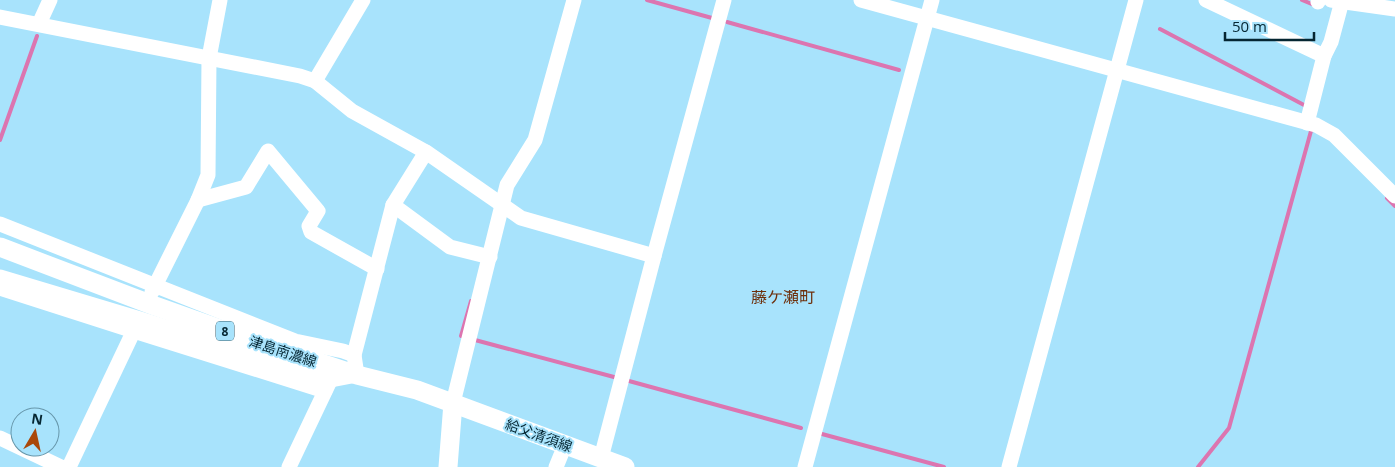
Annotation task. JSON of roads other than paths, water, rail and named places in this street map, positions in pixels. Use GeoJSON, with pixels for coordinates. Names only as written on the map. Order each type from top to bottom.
{"type":"FeatureCollection","features":[{"type":"Feature","properties":{"kind":"main road","name":"津島南濃線"},"geometry":{"type":"LineString","coordinates":[[0,247],[236,335],[357,375],[417,390],[453,403]]}},
{"type":"Feature","properties":{"kind":"main road","name":"給父清須線"},"geometry":{"type":"LineString","coordinates":[[453,403],[625,467]]}},
{"type":"Feature","properties":{"kind":"main road"},"geometry":{"type":"LineString","coordinates":[[448,467],[453,403]]}},
{"type":"Feature","properties":{"kind":"street"},"geometry":{"type":"LineString","coordinates":[[39,24],[50,0]]}},
{"type":"Feature","properties":{"kind":"street"},"geometry":{"type":"LineString","coordinates":[[154,289],[198,200],[208,175],[209,58],[220,0]]}},
{"type":"Feature","properties":{"kind":"street"},"geometry":{"type":"LineString","coordinates":[[315,81],[363,0]]}},
{"type":"Feature","properties":{"kind":"street"},"geometry":{"type":"LineString","coordinates":[[453,403],[507,185],[535,140],[574,0]]}},
{"type":"Feature","properties":{"kind":"street"},"geometry":{"type":"LineString","coordinates":[[601,458],[724,0]]}},
{"type":"Feature","properties":{"kind":"street"},"geometry":{"type":"LineString","coordinates":[[861,0],[1316,125],[1334,135],[1395,196]]}},
{"type":"Feature","properties":{"kind":"street"},"geometry":{"type":"LineString","coordinates":[[805,467],[932,0]]}},
{"type":"Feature","properties":{"kind":"street"},"geometry":{"type":"LineString","coordinates":[[1009,467],[1136,0]]}},
{"type":"Feature","properties":{"kind":"street"},"geometry":{"type":"LineString","coordinates":[[1206,0],[1324,56]]}},
{"type":"Feature","properties":{"kind":"street"},"geometry":{"type":"LineString","coordinates":[[1307,123],[1324,56],[1331,42],[1328,1],[1395,9]]}},
{"type":"Feature","properties":{"kind":"street"},"geometry":{"type":"LineString","coordinates":[[0,17],[300,76],[315,81],[352,111],[426,152],[522,218],[654,256]]}},
{"type":"Feature","properties":{"kind":"street"},"geometry":{"type":"LineString","coordinates":[[198,200],[246,187],[268,151],[318,211],[309,226],[311,232],[377,269]]}},
{"type":"Feature","properties":{"kind":"street"},"geometry":{"type":"LineString","coordinates":[[0,277],[139,321],[328,385],[357,375],[354,355],[393,205],[426,152]]}},
{"type":"Feature","properties":{"kind":"street"},"geometry":{"type":"LineString","coordinates":[[393,205],[450,247],[490,257]]}},
{"type":"Feature","properties":{"kind":"street"},"geometry":{"type":"LineString","coordinates":[[0,224],[154,289],[295,341],[354,355]]}},
{"type":"Feature","properties":{"kind":"street"},"geometry":{"type":"LineString","coordinates":[[0,288],[139,321]]}},
{"type":"Feature","properties":{"kind":"street"},"geometry":{"type":"LineString","coordinates":[[69,467],[139,321]]}},
{"type":"Feature","properties":{"kind":"street"},"geometry":{"type":"LineString","coordinates":[[289,467],[328,385]]}},
{"type":"Feature","properties":{"kind":"street"},"geometry":{"type":"LineString","coordinates":[[0,438],[61,467]]}},
{"type":"Feature","properties":{"kind":"street"},"geometry":{"type":"LineString","coordinates":[[556,467],[565,445]]}},
{"type":"Feature","properties":{"kind":"waterway"},"geometry":{"type":"LineString","coordinates":[[647,0],[712,18]]}},
{"type":"Feature","properties":{"kind":"waterway"},"geometry":{"type":"LineString","coordinates":[[1302,0],[1314,5]]}},
{"type":"Feature","properties":{"kind":"waterway"},"geometry":{"type":"LineString","coordinates":[[727,22],[899,70]]}},
{"type":"Feature","properties":{"kind":"waterway"},"geometry":{"type":"LineString","coordinates":[[1160,29],[1304,105]]}},
{"type":"Feature","properties":{"kind":"waterway"},"geometry":{"type":"LineString","coordinates":[[0,140],[37,36]]}},
{"type":"Feature","properties":{"kind":"waterway"},"geometry":{"type":"LineString","coordinates":[[1198,467],[1229,428],[1311,131]]}},
{"type":"Feature","properties":{"kind":"waterway"},"geometry":{"type":"LineString","coordinates":[[1387,198],[1395,206]]}},
{"type":"Feature","properties":{"kind":"waterway"},"geometry":{"type":"LineString","coordinates":[[461,336],[471,301]]}},
{"type":"Feature","properties":{"kind":"waterway"},"geometry":{"type":"LineString","coordinates":[[475,340],[614,377]]}},
{"type":"Feature","properties":{"kind":"waterway"},"geometry":{"type":"LineString","coordinates":[[629,381],[801,428]]}},
{"type":"Feature","properties":{"kind":"waterway"},"geometry":{"type":"LineString","coordinates":[[822,434],[944,467]]}},
{"type":"Feature","properties":{"kind":"district","name":"藤ケ瀬町"},"geometry":{"type":"Point","coordinates":[783,297]}}]}
